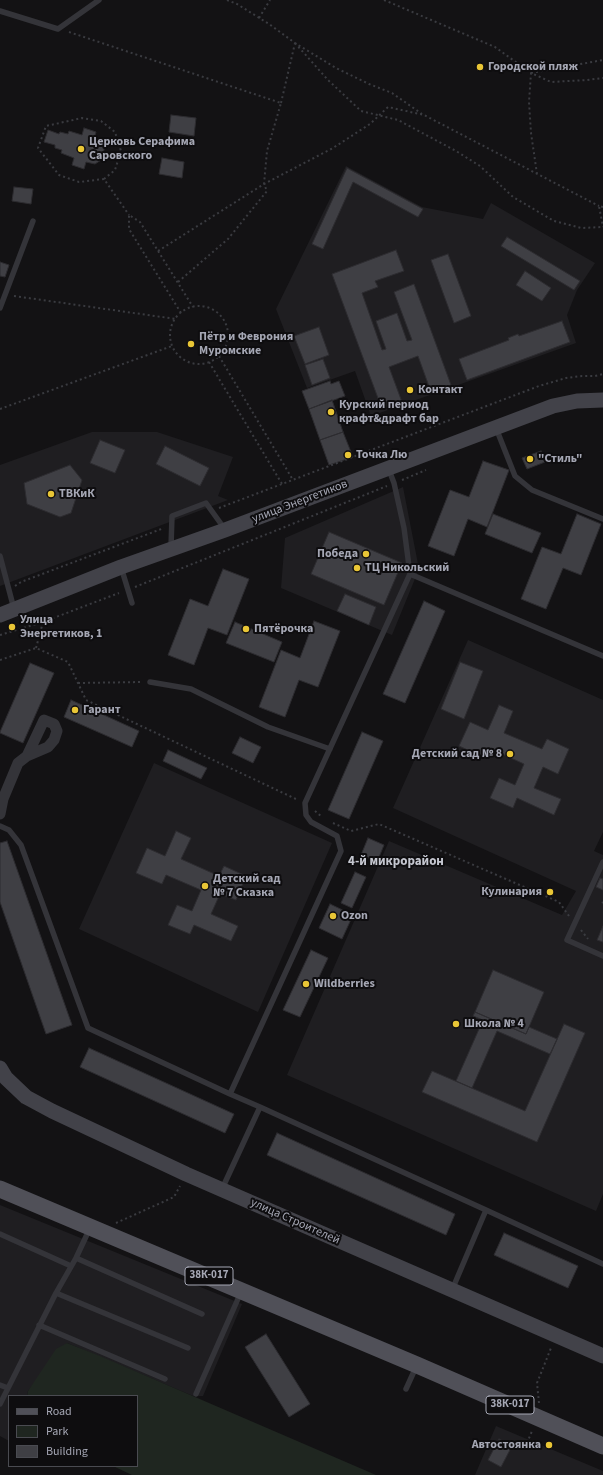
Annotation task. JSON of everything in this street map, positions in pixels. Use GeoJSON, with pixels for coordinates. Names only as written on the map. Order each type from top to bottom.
{"type":"FeatureCollection","features":[{"type":"Feature","properties":{"kind":"main road","name":"38К-017"},"geometry":{"type":"LineString","coordinates":[[0,1189],[242,1290],[603,1446]]}},
{"type":"Feature","properties":{"kind":"street","name":"улица Энергетиков"},"geometry":{"type":"LineString","coordinates":[[0,615],[121,567],[225,530],[553,406],[577,401],[603,400]]}},
{"type":"Feature","properties":{"kind":"street"},"geometry":{"type":"LineString","coordinates":[[0,814],[4,799],[18,763],[27,756]]}},
{"type":"Feature","properties":{"kind":"street","name":"улица Строителей"},"geometry":{"type":"LineString","coordinates":[[0,1068],[6,1078],[26,1097],[52,1111],[221,1190],[603,1356]]}},
{"type":"Feature","properties":{"kind":"lane"},"geometry":{"type":"LineString","coordinates":[[0,11],[58,29],[99,0]]}},
{"type":"Feature","properties":{"kind":"lane"},"geometry":{"type":"LineString","coordinates":[[0,308],[34,221]]}},
{"type":"Feature","properties":{"kind":"lane"},"geometry":{"type":"LineString","coordinates":[[496,427],[515,476],[532,490],[603,519]]}},
{"type":"Feature","properties":{"kind":"lane"},"geometry":{"type":"LineString","coordinates":[[230,1094],[342,851],[337,836],[311,822],[306,815],[305,803],[410,574],[404,528],[394,483],[388,468]]}},
{"type":"Feature","properties":{"kind":"lane"},"geometry":{"type":"LineString","coordinates":[[171,550],[172,516],[206,503],[225,530]]}},
{"type":"Feature","properties":{"kind":"lane"},"geometry":{"type":"LineString","coordinates":[[0,556],[14,610]]}},
{"type":"Feature","properties":{"kind":"lane"},"geometry":{"type":"LineString","coordinates":[[121,567],[132,603]]}},
{"type":"Feature","properties":{"kind":"lane"},"geometry":{"type":"LineString","coordinates":[[410,574],[603,656]]}},
{"type":"Feature","properties":{"kind":"lane"},"geometry":{"type":"LineString","coordinates":[[150,682],[191,689],[268,727],[330,749]]}},
{"type":"Feature","properties":{"kind":"lane"},"geometry":{"type":"LineString","coordinates":[[0,826],[9,830],[21,845],[88,1028],[603,1264]]}},
{"type":"Feature","properties":{"kind":"lane"},"geometry":{"type":"LineString","coordinates":[[603,862],[567,940],[603,956]]}},
{"type":"Feature","properties":{"kind":"lane"},"geometry":{"type":"LineString","coordinates":[[221,1190],[260,1108]]}},
{"type":"Feature","properties":{"kind":"lane"},"geometry":{"type":"LineString","coordinates":[[452,1290],[486,1210]]}},
{"type":"Feature","properties":{"kind":"lane"},"geometry":{"type":"LineString","coordinates":[[0,1404],[56,1293],[95,1228]]}},
{"type":"Feature","properties":{"kind":"lane"},"geometry":{"type":"LineString","coordinates":[[0,1234],[71,1266]]}},
{"type":"Feature","properties":{"kind":"lane"},"geometry":{"type":"LineString","coordinates":[[76,1258],[202,1314]]}},
{"type":"Feature","properties":{"kind":"lane"},"geometry":{"type":"LineString","coordinates":[[196,1394],[242,1290]]}},
{"type":"Feature","properties":{"kind":"lane"},"geometry":{"type":"LineString","coordinates":[[56,1293],[188,1348]]}},
{"type":"Feature","properties":{"kind":"lane"},"geometry":{"type":"LineString","coordinates":[[39,1325],[166,1379]]}},
{"type":"Feature","properties":{"kind":"lane"},"geometry":{"type":"LineString","coordinates":[[406,1389],[417,1365]]}},
{"type":"Feature","properties":{"kind":"lane"},"geometry":{"type":"LineString","coordinates":[[0,1384],[8,1388]]}},
{"type":"Feature","properties":{"kind":"path"},"geometry":{"type":"LineString","coordinates":[[227,0],[237,4],[295,43],[336,68],[392,93],[424,115],[603,207]]}},
{"type":"Feature","properties":{"kind":"path"},"geometry":{"type":"LineString","coordinates":[[259,18],[270,0]]}},
{"type":"Feature","properties":{"kind":"path"},"geometry":{"type":"LineString","coordinates":[[384,0],[495,46],[531,73],[551,82],[603,78]]}},
{"type":"Feature","properties":{"kind":"path"},"geometry":{"type":"LineString","coordinates":[[58,29],[280,103]]}},
{"type":"Feature","properties":{"kind":"path"},"geometry":{"type":"LineString","coordinates":[[178,282],[228,239],[266,191],[264,184],[267,151],[295,43]]}},
{"type":"Feature","properties":{"kind":"path"},"geometry":{"type":"LineString","coordinates":[[295,43],[328,80],[361,111],[398,120],[456,151],[480,166],[513,197],[554,221],[581,228],[603,227],[599,206]]}},
{"type":"Feature","properties":{"kind":"path"},"geometry":{"type":"LineString","coordinates":[[531,73],[603,60]]}},
{"type":"Feature","properties":{"kind":"path"},"geometry":{"type":"LineString","coordinates":[[531,73],[529,102],[531,133],[537,174]]}},
{"type":"Feature","properties":{"kind":"path"},"geometry":{"type":"LineString","coordinates":[[158,251],[264,184],[333,148],[370,124],[388,107],[424,115]]}},
{"type":"Feature","properties":{"kind":"path"},"geometry":{"type":"LineString","coordinates":[[82,118],[101,121],[115,132],[121,151],[115,170],[104,179],[79,182],[58,175],[38,148],[46,126],[82,118]]}},
{"type":"Feature","properties":{"kind":"path"},"geometry":{"type":"LineString","coordinates":[[104,179],[128,215],[130,229],[181,313]]}},
{"type":"Feature","properties":{"kind":"path"},"geometry":{"type":"LineString","coordinates":[[128,215],[140,222],[193,307]]}},
{"type":"Feature","properties":{"kind":"path"},"geometry":{"type":"LineString","coordinates":[[5,295],[176,319]]}},
{"type":"Feature","properties":{"kind":"path"},"geometry":{"type":"LineString","coordinates":[[193,307],[203,307],[211,309],[217,313],[226,325],[228,332],[226,347],[219,356],[209,362],[195,364],[181,358],[172,346],[170,331],[181,313],[193,307]]}},
{"type":"Feature","properties":{"kind":"path"},"geometry":{"type":"LineString","coordinates":[[0,410],[172,346]]}},
{"type":"Feature","properties":{"kind":"path"},"geometry":{"type":"LineString","coordinates":[[219,356],[293,480]]}},
{"type":"Feature","properties":{"kind":"path"},"geometry":{"type":"LineString","coordinates":[[209,362],[282,484]]}},
{"type":"Feature","properties":{"kind":"path"},"geometry":{"type":"LineString","coordinates":[[211,511],[539,386],[566,378],[603,374]]}},
{"type":"Feature","properties":{"kind":"path"},"geometry":{"type":"LineString","coordinates":[[134,587],[429,468]]}},
{"type":"Feature","properties":{"kind":"path"},"geometry":{"type":"LineString","coordinates":[[9,590],[22,582],[171,526]]}},
{"type":"Feature","properties":{"kind":"path"},"geometry":{"type":"LineString","coordinates":[[0,635],[43,622],[120,592]]}},
{"type":"Feature","properties":{"kind":"path"},"geometry":{"type":"LineString","coordinates":[[36,648],[43,622]]}},
{"type":"Feature","properties":{"kind":"path"},"geometry":{"type":"LineString","coordinates":[[0,660],[36,648],[68,662],[86,700],[305,803],[325,819]]}},
{"type":"Feature","properties":{"kind":"path"},"geometry":{"type":"LineString","coordinates":[[78,683],[150,682]]}},
{"type":"Feature","properties":{"kind":"path"},"geometry":{"type":"LineString","coordinates":[[332,822],[351,831],[379,824],[559,902]]}},
{"type":"Feature","properties":{"kind":"path"},"geometry":{"type":"LineString","coordinates":[[95,1228],[174,1197],[186,1174]]}},
{"type":"Feature","properties":{"kind":"path"},"geometry":{"type":"LineString","coordinates":[[527,1443],[540,1412],[537,1383],[557,1336]]}},
{"type":"Feature","properties":{"kind":"shaded area"},"geometry":{"type":"Polygon","coordinates":[[[346,166],[422,207],[483,219],[491,203],[595,263],[577,290],[567,315],[576,343],[371,416],[355,371],[307,388],[276,309],[346,166]]]}},
{"type":"Feature","properties":{"kind":"shaded area"},"geometry":{"type":"Polygon","coordinates":[[[92,432],[157,432],[233,457],[218,496],[228,500],[0,586],[0,465],[92,432]]]}},
{"type":"Feature","properties":{"kind":"shaded area"},"geometry":{"type":"Polygon","coordinates":[[[403,487],[419,569],[392,635],[281,588],[285,538],[403,487]]]}},
{"type":"Feature","properties":{"kind":"shaded area","name":"Школа № 4"},"geometry":{"type":"Polygon","coordinates":[[[468,640],[603,700],[603,832],[594,851],[603,855],[603,1194],[596,1211],[287,1075],[389,841],[562,915],[576,891],[393,808],[468,640]]]}},
{"type":"Feature","properties":{"kind":"shaded area","name":"Детский сад № 7 Сказка"},"geometry":{"type":"Polygon","coordinates":[[[154,763],[332,843],[258,1012],[79,929],[154,763]]]}},
{"type":"Feature","properties":{"kind":"shaded area"},"geometry":{"type":"Polygon","coordinates":[[[0,1205],[242,1304],[203,1396],[193,1396],[67,1343],[28,1391],[27,1395],[8,1395],[8,1440],[0,1436],[0,1205]]]}},
{"type":"Feature","properties":{"kind":"shaded area"},"geometry":{"type":"Polygon","coordinates":[[[496,1426],[603,1471],[603,1475],[475,1475],[496,1426]]]}},
{"type":"Feature","properties":{"kind":"green space"},"geometry":{"type":"Polygon","coordinates":[[[67,1343],[376,1475],[132,1475],[115,1467],[138,1467],[138,1395],[27,1395],[28,1391],[56,1349],[67,1343]]]}},
{"type":"Feature","properties":{"kind":"building"},"geometry":{"type":"Polygon","coordinates":[[[171,115],[196,118],[194,136],[169,132],[171,115]]]}},
{"type":"Feature","properties":{"kind":"building","name":"Церковь Серафима Саровского"},"geometry":{"type":"Polygon","coordinates":[[[84,128],[96,132],[94,139],[101,142],[105,146],[101,160],[95,164],[86,162],[84,169],[72,165],[74,158],[61,153],[62,150],[55,148],[55,145],[44,142],[48,130],[59,134],[60,132],[68,134],[69,131],[82,135],[84,128]]]}},
{"type":"Feature","properties":{"kind":"building"},"geometry":{"type":"Polygon","coordinates":[[[162,158],[184,162],[182,178],[159,174],[162,158]]]}},
{"type":"Feature","properties":{"kind":"building"},"geometry":{"type":"Polygon","coordinates":[[[347,168],[423,209],[418,217],[353,182],[323,249],[312,244],[347,168]]]}},
{"type":"Feature","properties":{"kind":"building"},"geometry":{"type":"Polygon","coordinates":[[[14,187],[33,189],[31,204],[12,201],[14,187]]]}},
{"type":"Feature","properties":{"kind":"building"},"geometry":{"type":"Polygon","coordinates":[[[507,237],[580,281],[574,290],[501,246],[507,237]]]}},
{"type":"Feature","properties":{"kind":"building"},"geometry":{"type":"Polygon","coordinates":[[[396,250],[404,271],[375,281],[378,287],[362,293],[382,350],[386,349],[376,321],[397,313],[407,341],[412,340],[394,292],[414,284],[451,385],[431,392],[418,356],[389,367],[402,402],[382,409],[332,274],[396,250]]]}},
{"type":"Feature","properties":{"kind":"building"},"geometry":{"type":"Polygon","coordinates":[[[448,254],[471,316],[454,323],[431,260],[448,254]]]}},
{"type":"Feature","properties":{"kind":"building"},"geometry":{"type":"Polygon","coordinates":[[[0,262],[9,265],[5,277],[0,276],[0,262]]]}},
{"type":"Feature","properties":{"kind":"building"},"geometry":{"type":"Polygon","coordinates":[[[525,271],[551,288],[542,301],[516,285],[525,271]]]}},
{"type":"Feature","properties":{"kind":"building"},"geometry":{"type":"Polygon","coordinates":[[[562,321],[570,342],[467,380],[459,359],[509,340],[508,338],[518,334],[519,336],[562,321]]]}},
{"type":"Feature","properties":{"kind":"building"},"geometry":{"type":"Polygon","coordinates":[[[319,327],[329,355],[305,364],[294,336],[319,327]]]}},
{"type":"Feature","properties":{"kind":"building"},"geometry":{"type":"Polygon","coordinates":[[[323,359],[330,378],[312,385],[305,365],[323,359]]]}},
{"type":"Feature","properties":{"kind":"building"},"geometry":{"type":"Polygon","coordinates":[[[330,381],[331,384],[339,381],[345,396],[309,409],[302,391],[330,381]]]}},
{"type":"Feature","properties":{"kind":"building"},"geometry":{"type":"Polygon","coordinates":[[[332,400],[343,432],[320,440],[309,409],[332,400]]]}},
{"type":"Feature","properties":{"kind":"building"},"geometry":{"type":"Polygon","coordinates":[[[343,432],[353,457],[329,465],[320,440],[343,432]]]}},
{"type":"Feature","properties":{"kind":"building"},"geometry":{"type":"Polygon","coordinates":[[[100,440],[125,450],[115,473],[90,463],[100,440]]]}},
{"type":"Feature","properties":{"kind":"building"},"geometry":{"type":"Polygon","coordinates":[[[165,446],[209,468],[200,486],[156,464],[165,446]]]}},
{"type":"Feature","properties":{"kind":"building"},"geometry":{"type":"Polygon","coordinates":[[[541,451],[545,462],[527,469],[522,458],[541,451]]]}},
{"type":"Feature","properties":{"kind":"building"},"geometry":{"type":"Polygon","coordinates":[[[483,461],[509,470],[487,527],[468,519],[454,556],[428,546],[450,490],[469,497],[483,461]]]}},
{"type":"Feature","properties":{"kind":"building","name":"ТВКиК"},"geometry":{"type":"Polygon","coordinates":[[[70,465],[82,480],[71,513],[60,517],[27,504],[24,483],[70,465]]]}},
{"type":"Feature","properties":{"kind":"building"},"geometry":{"type":"Polygon","coordinates":[[[493,514],[541,533],[532,553],[485,534],[493,514]]]}},
{"type":"Feature","properties":{"kind":"building"},"geometry":{"type":"Polygon","coordinates":[[[577,514],[601,524],[581,575],[563,568],[546,609],[521,599],[542,547],[561,554],[577,514]]]}},
{"type":"Feature","properties":{"kind":"building","name":"ТЦ Никольский"},"geometry":{"type":"Polygon","coordinates":[[[329,532],[402,563],[384,605],[311,574],[329,532]]]}},
{"type":"Feature","properties":{"kind":"building"},"geometry":{"type":"Polygon","coordinates":[[[223,569],[249,579],[227,635],[208,628],[194,665],[168,655],[190,599],[208,606],[223,569]]]}},
{"type":"Feature","properties":{"kind":"building"},"geometry":{"type":"Polygon","coordinates":[[[345,594],[376,607],[369,625],[337,611],[345,594]]]}},
{"type":"Feature","properties":{"kind":"building"},"geometry":{"type":"Polygon","coordinates":[[[424,601],[445,611],[405,703],[383,694],[424,601]]]}},
{"type":"Feature","properties":{"kind":"building"},"geometry":{"type":"Polygon","coordinates":[[[314,621],[340,631],[318,687],[299,680],[285,717],[259,707],[281,650],[300,658],[314,621]]]}},
{"type":"Feature","properties":{"kind":"building"},"geometry":{"type":"Polygon","coordinates":[[[235,622],[282,642],[274,662],[226,643],[235,622]]]}},
{"type":"Feature","properties":{"kind":"building"},"geometry":{"type":"Polygon","coordinates":[[[460,662],[483,671],[464,719],[441,709],[460,662]]]}},
{"type":"Feature","properties":{"kind":"building"},"geometry":{"type":"Polygon","coordinates":[[[30,663],[54,673],[23,743],[0,732],[30,663]]]}},
{"type":"Feature","properties":{"kind":"building"},"geometry":{"type":"Polygon","coordinates":[[[71,700],[139,731],[132,747],[64,717],[71,700]]]}},
{"type":"Feature","properties":{"kind":"building"},"geometry":{"type":"Polygon","coordinates":[[[499,705],[513,711],[504,733],[542,749],[547,739],[569,749],[558,774],[543,767],[534,788],[561,799],[554,815],[517,798],[513,808],[490,798],[499,778],[515,785],[524,764],[489,748],[485,758],[459,746],[470,722],[488,730],[499,705]]]}},
{"type":"Feature","properties":{"kind":"building"},"geometry":{"type":"Polygon","coordinates":[[[362,732],[383,741],[349,819],[328,810],[362,732]]]}},
{"type":"Feature","properties":{"kind":"building"},"geometry":{"type":"Polygon","coordinates":[[[240,737],[261,747],[253,763],[232,753],[240,737]]]}},
{"type":"Feature","properties":{"kind":"building"},"geometry":{"type":"Polygon","coordinates":[[[168,750],[207,768],[201,779],[163,761],[168,750]]]}},
{"type":"Feature","properties":{"kind":"building"},"geometry":{"type":"Polygon","coordinates":[[[176,831],[191,838],[181,859],[219,876],[224,866],[246,876],[236,900],[220,894],[211,914],[238,926],[231,941],[194,925],[190,934],[168,925],[177,905],[192,911],[201,890],[166,875],[162,884],[136,873],[147,848],[165,856],[176,831]]]}},
{"type":"Feature","properties":{"kind":"building"},"geometry":{"type":"Polygon","coordinates":[[[368,838],[384,845],[377,862],[361,855],[368,838]]]}},
{"type":"Feature","properties":{"kind":"building"},"geometry":{"type":"Polygon","coordinates":[[[7,841],[72,1025],[46,1034],[0,902],[0,843],[7,841]]]}},
{"type":"Feature","properties":{"kind":"building"},"geometry":{"type":"Polygon","coordinates":[[[355,872],[366,877],[352,908],[341,903],[355,872]]]}},
{"type":"Feature","properties":{"kind":"building"},"geometry":{"type":"Polygon","coordinates":[[[600,878],[603,879],[603,890],[596,887],[600,878]]]}},
{"type":"Feature","properties":{"kind":"building"},"geometry":{"type":"Polygon","coordinates":[[[330,904],[353,915],[342,939],[319,928],[330,904]]]}},
{"type":"Feature","properties":{"kind":"building"},"geometry":{"type":"Polygon","coordinates":[[[603,926],[603,942],[597,940],[603,926]]]}},
{"type":"Feature","properties":{"kind":"building","name":"Wildberries"},"geometry":{"type":"Polygon","coordinates":[[[311,950],[328,958],[300,1017],[283,1010],[311,950]]]}},
{"type":"Feature","properties":{"kind":"building"},"geometry":{"type":"Polygon","coordinates":[[[493,970],[544,992],[526,1034],[475,1012],[493,970]]]}},
{"type":"Feature","properties":{"kind":"building"},"geometry":{"type":"Polygon","coordinates":[[[475,1012],[526,1034],[529,1027],[557,1039],[550,1054],[497,1031],[472,1088],[456,1081],[483,1020],[473,1016],[475,1012]]]}},
{"type":"Feature","properties":{"kind":"building"},"geometry":{"type":"Polygon","coordinates":[[[564,1024],[585,1033],[537,1142],[422,1092],[432,1071],[525,1111],[564,1024]]]}},
{"type":"Feature","properties":{"kind":"building"},"geometry":{"type":"Polygon","coordinates":[[[89,1048],[234,1114],[225,1133],[80,1067],[89,1048]]]}},
{"type":"Feature","properties":{"kind":"building"},"geometry":{"type":"Polygon","coordinates":[[[277,1133],[455,1214],[446,1235],[267,1155],[277,1133]]]}},
{"type":"Feature","properties":{"kind":"building"},"geometry":{"type":"Polygon","coordinates":[[[504,1233],[578,1266],[568,1288],[494,1255],[504,1233]]]}},
{"type":"Feature","properties":{"kind":"building"},"geometry":{"type":"Polygon","coordinates":[[[266,1334],[310,1404],[289,1417],[245,1347],[266,1334]]]}},
{"type":"Feature","properties":{"kind":"building"},"geometry":{"type":"Polygon","coordinates":[[[499,1439],[512,1446],[501,1467],[488,1460],[499,1439]]]}},
{"type":"Feature","properties":{"kind":"place","name":"Городской пляж"},"geometry":{"type":"Point","coordinates":[480,67]}},
{"type":"Feature","properties":{"kind":"place","name":"Церковь Серафима Саровского"},"geometry":{"type":"Point","coordinates":[81,149]}},
{"type":"Feature","properties":{"kind":"place","name":"Пётр и Феврония Муромские"},"geometry":{"type":"Point","coordinates":[191,344]}},
{"type":"Feature","properties":{"kind":"place","name":"Контакт"},"geometry":{"type":"Point","coordinates":[410,390]}},
{"type":"Feature","properties":{"kind":"place","name":"Курский период крафт&драфт бар"},"geometry":{"type":"Point","coordinates":[331,412]}},
{"type":"Feature","properties":{"kind":"place","name":"Точка Лю"},"geometry":{"type":"Point","coordinates":[348,455]}},
{"type":"Feature","properties":{"kind":"place","name":"\"Стиль\""},"geometry":{"type":"Point","coordinates":[530,459]}},
{"type":"Feature","properties":{"kind":"place","name":"ТВКиК"},"geometry":{"type":"Point","coordinates":[51,494]}},
{"type":"Feature","properties":{"kind":"place","name":"Победа"},"geometry":{"type":"Point","coordinates":[366,554]}},
{"type":"Feature","properties":{"kind":"place","name":"ТЦ Никольский"},"geometry":{"type":"Point","coordinates":[357,568]}},
{"type":"Feature","properties":{"kind":"place","name":"Улица Энергетиков, 1"},"geometry":{"type":"Point","coordinates":[12,627]}},
{"type":"Feature","properties":{"kind":"place","name":"Пятёрочка"},"geometry":{"type":"Point","coordinates":[246,629]}},
{"type":"Feature","properties":{"kind":"place","name":"Гарант"},"geometry":{"type":"Point","coordinates":[75,710]}},
{"type":"Feature","properties":{"kind":"place","name":"Детский сад № 8"},"geometry":{"type":"Point","coordinates":[510,754]}},
{"type":"Feature","properties":{"kind":"place","name":"Детский сад № 7 Сказка"},"geometry":{"type":"Point","coordinates":[205,886]}},
{"type":"Feature","properties":{"kind":"place","name":"Кулинария"},"geometry":{"type":"Point","coordinates":[550,892]}},
{"type":"Feature","properties":{"kind":"place","name":"Ozon"},"geometry":{"type":"Point","coordinates":[333,916]}},
{"type":"Feature","properties":{"kind":"place","name":"Wildberries"},"geometry":{"type":"Point","coordinates":[306,984]}},
{"type":"Feature","properties":{"kind":"place","name":"Школа № 4"},"geometry":{"type":"Point","coordinates":[456,1024]}},
{"type":"Feature","properties":{"kind":"place","name":"Автостоянка"},"geometry":{"type":"Point","coordinates":[549,1445]}},
{"type":"Feature","properties":{"kind":"district","name":"4-й микрорайон"},"geometry":{"type":"Point","coordinates":[396,862]}}]}
